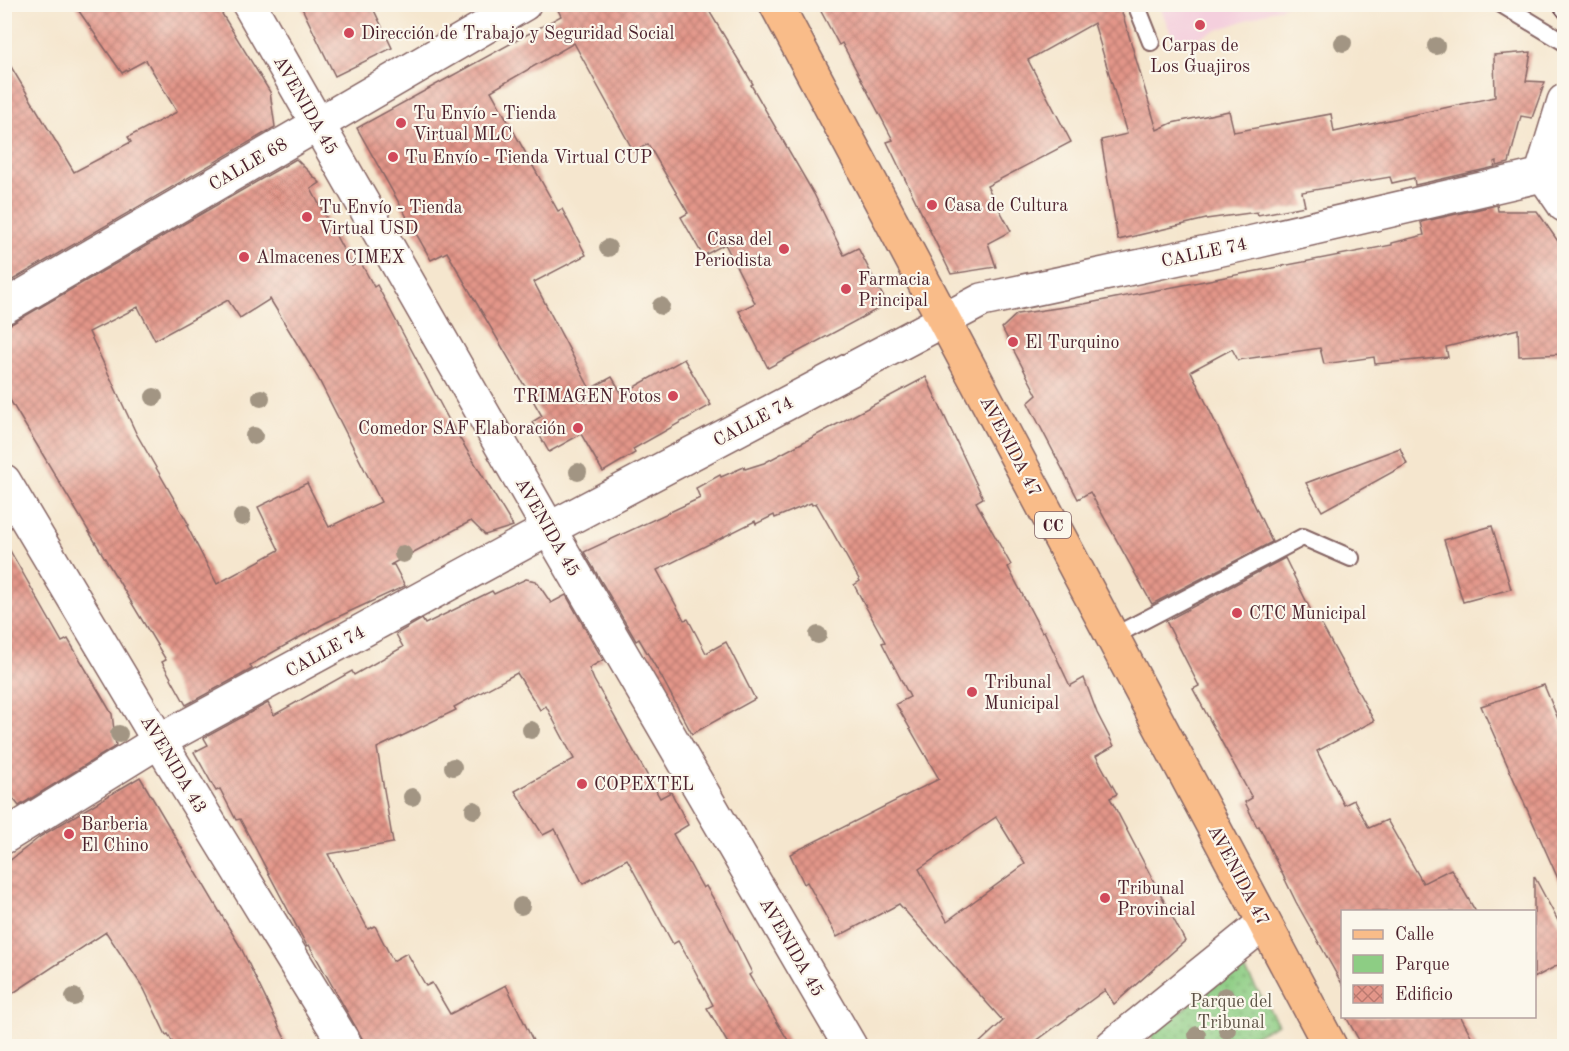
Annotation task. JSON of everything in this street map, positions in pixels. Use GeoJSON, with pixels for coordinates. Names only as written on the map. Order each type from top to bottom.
{"type":"FeatureCollection","features":[{"type":"Feature","properties":{"kind":"main road","name":"AVENIDA 47"},"geometry":{"type":"LineString","coordinates":[[776,4],[1330,1047]]}},
{"type":"Feature","properties":{"kind":"street","name":"AVENIDA 45"},"geometry":{"type":"LineString","coordinates":[[249,4],[549,529],[850,1047]]}},
{"type":"Feature","properties":{"kind":"street","name":"CALLE 68"},"geometry":{"type":"LineString","coordinates":[[4,307],[524,4]]}},
{"type":"Feature","properties":{"kind":"street"},"geometry":{"type":"LineString","coordinates":[[1564,101],[1553,172],[1564,205]]}},
{"type":"Feature","properties":{"kind":"street","name":"CALLE 74"},"geometry":{"type":"LineString","coordinates":[[4,837],[159,741],[549,529],[982,300],[1245,244],[1553,172]]}},
{"type":"Feature","properties":{"kind":"street","name":"AVENIDA 43"},"geometry":{"type":"LineString","coordinates":[[4,481],[346,1047]]}},
{"type":"Feature","properties":{"kind":"street"},"geometry":{"type":"LineString","coordinates":[[1112,1047],[1264,923]]}},
{"type":"Feature","properties":{"kind":"lane"},"geometry":{"type":"LineString","coordinates":[[1136,4],[1151,42]]}},
{"type":"Feature","properties":{"kind":"lane"},"geometry":{"type":"LineString","coordinates":[[1501,4],[1564,42]]}},
{"type":"Feature","properties":{"kind":"lane"},"geometry":{"type":"LineString","coordinates":[[1112,637],[1304,537],[1351,558]]}},
{"type":"Feature","properties":{"kind":"shaded area","name":"Carpas de Los Guajiros"},"geometry":{"type":"Polygon","coordinates":[[[1159,5],[1288,5],[1176,45],[1159,5]]]}},
{"type":"Feature","properties":{"kind":"green space","name":"Parque del Tribunal"},"geometry":{"type":"Polygon","coordinates":[[[1241,963],[1278,1024],[1234,1046],[1158,1046],[1150,1036],[1241,963]]]}},
{"type":"Feature","properties":{"kind":"building"},"geometry":{"type":"Polygon","coordinates":[[[74,4],[216,4],[270,92],[275,127],[4,285],[4,55],[74,172],[131,142],[128,137],[177,112],[146,60],[122,73],[74,4]]]}},
{"type":"Feature","properties":{"kind":"building","name":"Dirección de Trabajo y Seguridad Social"},"geometry":{"type":"Polygon","coordinates":[[[300,4],[371,4],[392,48],[335,76],[300,4]]]}},
{"type":"Feature","properties":{"kind":"building"},"geometry":{"type":"Polygon","coordinates":[[[555,4],[705,4],[753,84],[751,85],[814,194],[844,255],[858,248],[887,304],[768,368],[739,311],[755,303],[725,244],[703,256],[681,217],[688,213],[648,144],[634,152],[574,43],[491,91],[558,211],[562,209],[586,255],[534,282],[590,389],[612,377],[622,394],[684,359],[711,405],[633,449],[635,453],[603,472],[581,434],[549,452],[532,422],[542,416],[447,252],[431,260],[357,128],[561,16],[555,4]]]}},
{"type":"Feature","properties":{"kind":"building"},"geometry":{"type":"Polygon","coordinates":[[[817,4],[1126,4],[1121,9],[1157,130],[1172,123],[1229,111],[1234,132],[1331,114],[1334,132],[1495,97],[1494,55],[1531,52],[1526,81],[1545,82],[1532,118],[1521,116],[1509,163],[1497,166],[1497,161],[1494,162],[1495,167],[1415,185],[1414,178],[1392,183],[1390,177],[1302,192],[1305,206],[1258,215],[1257,212],[1206,219],[1118,240],[1101,140],[1127,134],[1094,23],[1028,60],[1071,142],[987,186],[1011,231],[988,243],[996,267],[951,274],[887,142],[893,140],[842,43],[839,45],[817,4]]]}},
{"type":"Feature","properties":{"kind":"building"},"geometry":{"type":"Polygon","coordinates":[[[296,159],[320,183],[311,189],[352,266],[360,261],[374,287],[377,285],[451,424],[513,526],[485,535],[471,521],[390,565],[394,565],[405,586],[327,622],[250,665],[252,669],[186,705],[162,662],[166,660],[4,390],[4,326],[13,323],[296,159]],[[270,299],[240,318],[228,300],[155,340],[138,307],[89,332],[136,433],[189,525],[187,526],[217,584],[279,550],[258,507],[307,483],[329,527],[381,502],[318,378],[270,299]]]}},
{"type":"Feature","properties":{"kind":"building"},"geometry":{"type":"Polygon","coordinates":[[[1497,205],[1498,211],[1537,211],[1564,250],[1564,354],[1519,356],[1518,329],[1446,347],[1448,357],[1375,364],[1374,357],[1324,364],[1320,348],[1238,360],[1232,349],[1191,371],[1272,542],[1152,604],[1090,492],[1078,499],[1028,403],[1037,395],[1002,328],[1017,314],[1084,304],[1392,245],[1392,243],[1424,235],[1421,222],[1497,205]]]}},
{"type":"Feature","properties":{"kind":"building"},"geometry":{"type":"Polygon","coordinates":[[[926,377],[983,498],[976,502],[1011,565],[1008,567],[1042,632],[1044,631],[1070,686],[1084,678],[1097,713],[1114,746],[1096,756],[1117,794],[1110,798],[1185,941],[1114,1004],[1105,990],[1028,1047],[975,1047],[1003,1021],[899,904],[837,937],[807,882],[804,884],[790,854],[939,779],[896,704],[910,697],[882,643],[885,642],[854,585],[860,581],[816,503],[775,518],[774,515],[756,524],[755,521],[657,570],[684,620],[688,619],[706,653],[726,642],[755,699],[692,734],[661,676],[639,639],[636,641],[584,552],[700,498],[696,488],[720,475],[721,477],[744,467],[745,469],[764,463],[926,377]],[[996,817],[919,869],[947,921],[1025,864],[996,817]]]}},
{"type":"Feature","properties":{"kind":"building"},"geometry":{"type":"Polygon","coordinates":[[[1400,448],[1407,464],[1322,511],[1306,483],[1400,448]]]}},
{"type":"Feature","properties":{"kind":"building"},"geometry":{"type":"Polygon","coordinates":[[[1492,526],[1511,589],[1463,602],[1444,540],[1492,526]]]}},
{"type":"Feature","properties":{"kind":"building"},"geometry":{"type":"Polygon","coordinates":[[[4,540],[62,642],[68,639],[112,714],[116,746],[19,806],[4,787],[4,540]]]}},
{"type":"Feature","properties":{"kind":"building"},"geometry":{"type":"Polygon","coordinates":[[[1285,558],[1317,623],[1320,622],[1374,721],[1317,751],[1344,805],[1354,800],[1369,828],[1387,820],[1423,883],[1451,869],[1475,910],[1341,910],[1341,982],[1296,902],[1259,826],[1257,827],[1245,802],[1252,798],[1193,689],[1199,686],[1166,621],[1285,558]]]}},
{"type":"Feature","properties":{"kind":"building"},"geometry":{"type":"Polygon","coordinates":[[[526,579],[536,581],[551,603],[566,595],[603,660],[589,668],[594,680],[660,798],[671,792],[688,825],[673,834],[703,888],[706,886],[723,915],[752,973],[749,975],[792,1047],[730,1047],[707,1008],[713,1005],[693,967],[678,941],[673,944],[627,859],[583,884],[555,829],[543,835],[515,791],[574,759],[546,706],[540,710],[517,673],[454,707],[456,710],[377,748],[393,843],[328,854],[368,929],[375,926],[393,961],[407,953],[426,986],[432,983],[450,1014],[506,985],[536,1047],[367,1047],[309,945],[307,946],[240,819],[236,820],[220,789],[216,791],[194,752],[208,745],[204,738],[268,703],[274,715],[352,671],[354,675],[403,647],[396,634],[422,619],[425,624],[492,591],[494,594],[526,579]]]}},
{"type":"Feature","properties":{"kind":"building"},"geometry":{"type":"Polygon","coordinates":[[[1544,685],[1564,733],[1564,892],[1481,706],[1544,685]]]}},
{"type":"Feature","properties":{"kind":"building"},"geometry":{"type":"Polygon","coordinates":[[[140,777],[241,948],[289,1047],[175,1047],[168,1034],[166,1035],[144,989],[106,932],[4,999],[4,865],[41,836],[140,777]]]}},
{"type":"Feature","properties":{"kind":"building"},"geometry":{"type":"Polygon","coordinates":[[[1534,876],[1564,932],[1564,962],[1536,977],[1536,910],[1534,910],[1534,876]]]}},
{"type":"Feature","properties":{"kind":"building"},"geometry":{"type":"Polygon","coordinates":[[[1347,1018],[1462,1018],[1477,1047],[1363,1047],[1347,1018]]]}},
{"type":"Feature","properties":{"kind":"railway"},"geometry":{"type":"LineString","coordinates":[[1553,4],[1564,18]]}},
{"type":"Feature","properties":{"kind":"place","name":"Carpas de Los Guajiros"},"geometry":{"type":"Point","coordinates":[1200,25]}},
{"type":"Feature","properties":{"kind":"place","name":"Dirección de Trabajo y Seguridad Social"},"geometry":{"type":"Point","coordinates":[349,33]}},
{"type":"Feature","properties":{"kind":"place","name":"Tu Envío - Tienda Virtual MLC"},"geometry":{"type":"Point","coordinates":[401,123]}},
{"type":"Feature","properties":{"kind":"place","name":"Tu Envío - Tienda Virtual CUP"},"geometry":{"type":"Point","coordinates":[393,157]}},
{"type":"Feature","properties":{"kind":"place","name":"Casa de Cultura"},"geometry":{"type":"Point","coordinates":[932,205]}},
{"type":"Feature","properties":{"kind":"place","name":"Tu Envío - Tienda Virtual USD"},"geometry":{"type":"Point","coordinates":[307,217]}},
{"type":"Feature","properties":{"kind":"place","name":"Casa del Periodista"},"geometry":{"type":"Point","coordinates":[784,249]}},
{"type":"Feature","properties":{"kind":"place","name":"Almacenes CIMEX"},"geometry":{"type":"Point","coordinates":[244,257]}},
{"type":"Feature","properties":{"kind":"place","name":"Farmacia Principal"},"geometry":{"type":"Point","coordinates":[846,289]}},
{"type":"Feature","properties":{"kind":"place","name":"El Turquino"},"geometry":{"type":"Point","coordinates":[1013,342]}},
{"type":"Feature","properties":{"kind":"place","name":"TRIMAGEN Fotos"},"geometry":{"type":"Point","coordinates":[673,396]}},
{"type":"Feature","properties":{"kind":"place","name":"Comedor SAF Elaboración"},"geometry":{"type":"Point","coordinates":[578,428]}},
{"type":"Feature","properties":{"kind":"place","name":"CTC Municipal"},"geometry":{"type":"Point","coordinates":[1237,613]}},
{"type":"Feature","properties":{"kind":"place","name":"Tribunal Municipal"},"geometry":{"type":"Point","coordinates":[972,692]}},
{"type":"Feature","properties":{"kind":"place","name":"COPEXTEL"},"geometry":{"type":"Point","coordinates":[582,784]}},
{"type":"Feature","properties":{"kind":"place","name":"Barberia El Chino"},"geometry":{"type":"Point","coordinates":[69,834]}},
{"type":"Feature","properties":{"kind":"place","name":"Tribunal Provincial"},"geometry":{"type":"Point","coordinates":[1105,898]}}]}
